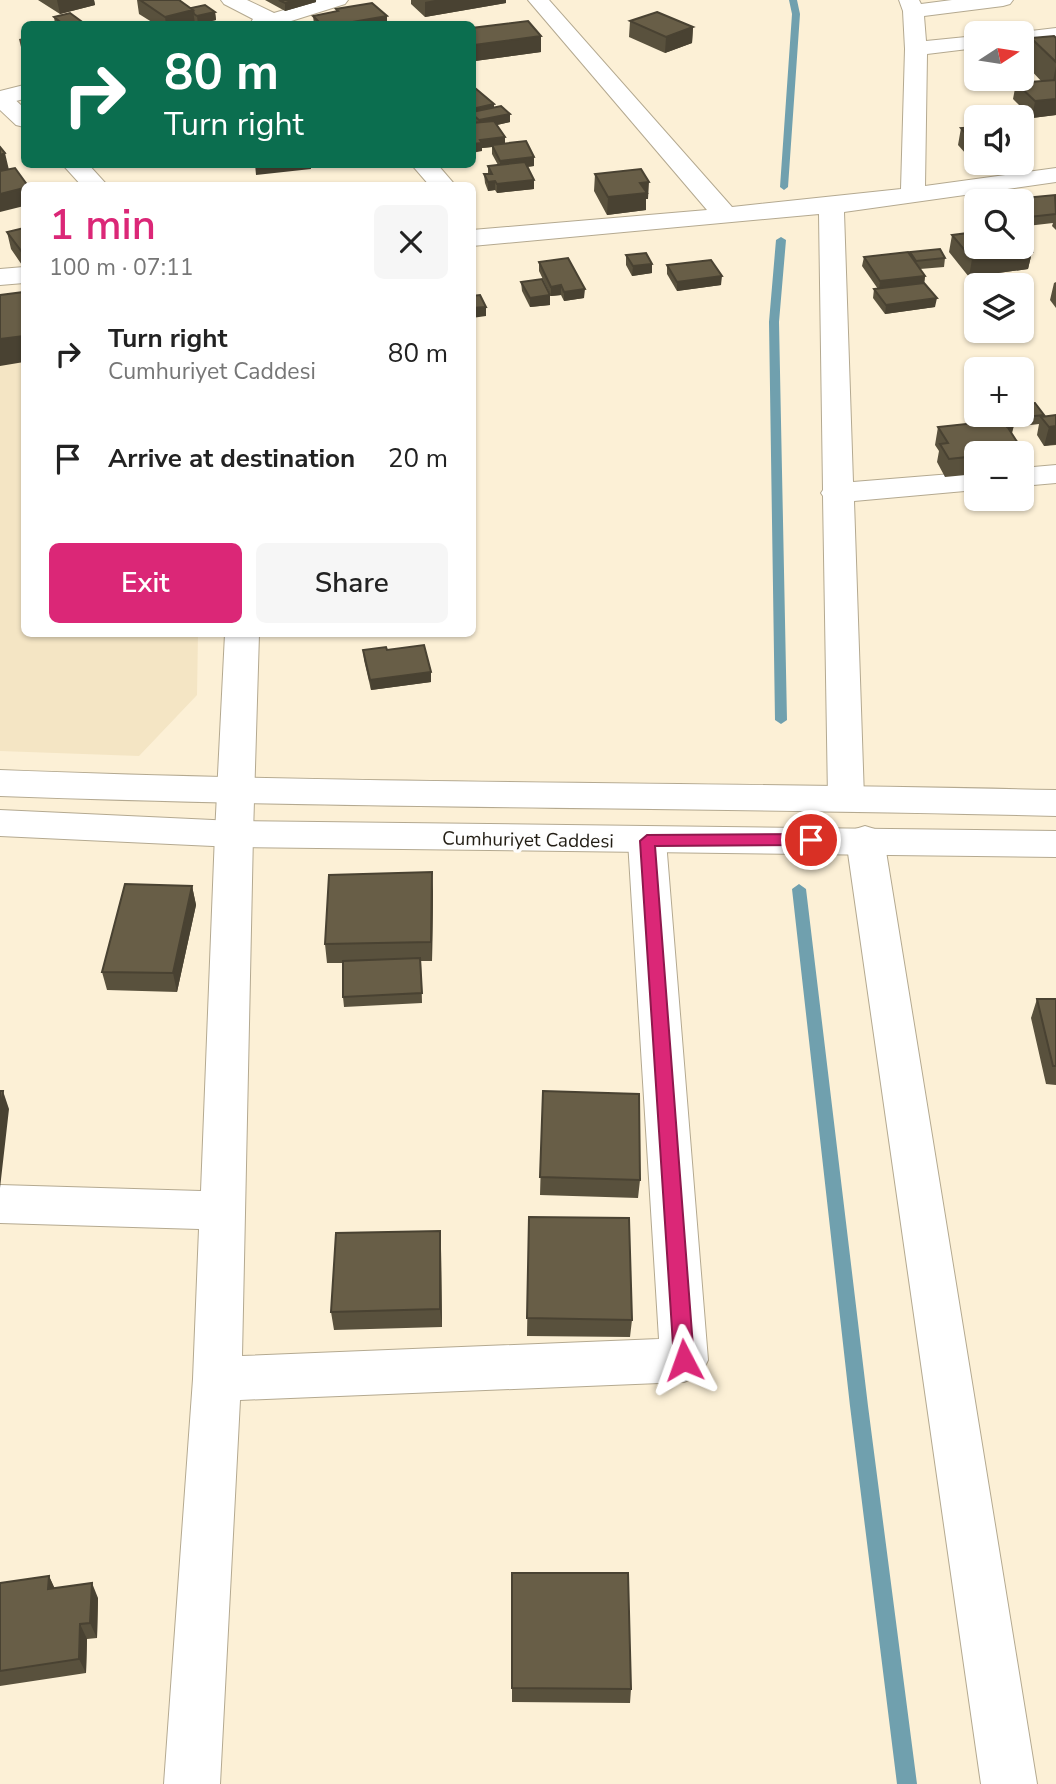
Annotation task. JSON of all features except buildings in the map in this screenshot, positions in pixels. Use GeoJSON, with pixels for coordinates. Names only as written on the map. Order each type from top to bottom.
{"type":"FeatureCollection","features":[{"type":"Feature","properties":{"kind":"street"},"geometry":{"type":"LineString","coordinates":[[231,0],[268,21]]}},
{"type":"Feature","properties":{"kind":"street"},"geometry":{"type":"LineString","coordinates":[[277,21],[338,0]]}},
{"type":"Feature","properties":{"kind":"street"},"geometry":{"type":"LineString","coordinates":[[538,0],[725,215]]}},
{"type":"Feature","properties":{"kind":"street"},"geometry":{"type":"LineString","coordinates":[[913,192],[916,49],[911,6],[1003,0]]}},
{"type":"Feature","properties":{"kind":"street"},"geometry":{"type":"LineString","coordinates":[[1034,36],[1056,34]]}},
{"type":"Feature","properties":{"kind":"street"},"geometry":{"type":"LineString","coordinates":[[916,49],[964,44]]}},
{"type":"Feature","properties":{"kind":"street"},"geometry":{"type":"LineString","coordinates":[[0,98],[21,93]]}},
{"type":"Feature","properties":{"kind":"street"},"geometry":{"type":"LineString","coordinates":[[0,98],[21,117]]}},
{"type":"Feature","properties":{"kind":"street"},"geometry":{"type":"LineString","coordinates":[[78,168],[92,182]]}},
{"type":"Feature","properties":{"kind":"street"},"geometry":{"type":"LineString","coordinates":[[427,168],[440,182]]}},
{"type":"Feature","properties":{"kind":"street"},"geometry":{"type":"LineString","coordinates":[[484,236],[831,206],[913,192],[1056,174]]}},
{"type":"Feature","properties":{"kind":"street"},"geometry":{"type":"LineString","coordinates":[[831,206],[836,493],[846,797]]}},
{"type":"Feature","properties":{"kind":"street"},"geometry":{"type":"LineString","coordinates":[[0,277],[21,275]]}},
{"type":"Feature","properties":{"kind":"street"},"geometry":{"type":"LineString","coordinates":[[1034,476],[1056,474]]}},
{"type":"Feature","properties":{"kind":"street"},"geometry":{"type":"LineString","coordinates":[[836,493],[964,482]]}},
{"type":"Feature","properties":{"kind":"street"},"geometry":{"type":"LineString","coordinates":[[192,1784],[217,1379],[242,637]]}},
{"type":"Feature","properties":{"kind":"street","name":"Cumhuriyet Caddesi"},"geometry":{"type":"LineString","coordinates":[[0,783],[236,813],[647,841],[865,839],[1056,844]]}},
{"type":"Feature","properties":{"kind":"street","name":"Cumhuriyet Caddesi"},"geometry":{"type":"LineString","coordinates":[[0,823],[236,813],[846,797],[1056,803]]}},
{"type":"Feature","properties":{"kind":"street"},"geometry":{"type":"LineString","coordinates":[[865,839],[1009,1784]]}},
{"type":"Feature","properties":{"kind":"street"},"geometry":{"type":"LineString","coordinates":[[217,1379],[684,1360],[647,841]]}},
{"type":"Feature","properties":{"kind":"street"},"geometry":{"type":"LineString","coordinates":[[0,1204],[222,1211]]}},
{"type":"Feature","properties":{"kind":"shaded area"},"geometry":{"type":"Polygon","coordinates":[[[21,293],[21,637],[198,637],[197,695],[139,756],[0,751],[0,295],[21,293]]]}},
{"type":"Feature","properties":{"kind":"waterway"},"geometry":{"type":"LineString","coordinates":[[784,187],[796,14],[793,0]]}},
{"type":"Feature","properties":{"kind":"waterway"},"geometry":{"type":"LineString","coordinates":[[781,240],[774,322],[781,720]]}},
{"type":"Feature","properties":{"kind":"waterway"},"geometry":{"type":"LineString","coordinates":[[799,889],[859,1406],[907,1784]]}},
{"type":"Feature","properties":{"kind":"route"},"geometry":{"type":"LineString","coordinates":[[684,1360],[647,841],[811,840]]}}]}
